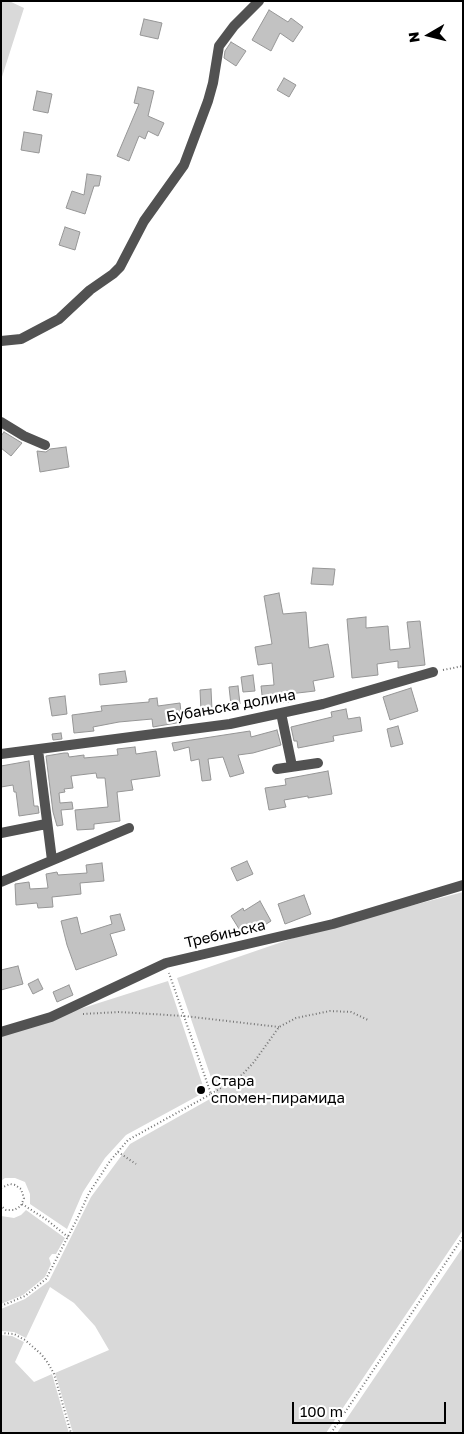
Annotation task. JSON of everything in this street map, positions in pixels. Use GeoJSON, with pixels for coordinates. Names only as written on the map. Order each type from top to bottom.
{"type":"FeatureCollection","features":[{"type":"Feature","properties":{"kind":"street"},"geometry":{"type":"LineString","coordinates":[[1,341],[21,339],[58,319],[90,290],[120,267],[144,220],[184,165],[213,84],[219,46],[234,26],[259,1]]}},
{"type":"Feature","properties":{"kind":"street"},"geometry":{"type":"LineString","coordinates":[[1,422],[24,436],[45,444]]}},
{"type":"Feature","properties":{"kind":"street","name":"Бубањска долина"},"geometry":{"type":"LineString","coordinates":[[1,754],[230,724],[332,702],[433,672]]}},
{"type":"Feature","properties":{"kind":"street"},"geometry":{"type":"LineString","coordinates":[[281,713],[292,766]]}},
{"type":"Feature","properties":{"kind":"street"},"geometry":{"type":"LineString","coordinates":[[38,750],[52,860]]}},
{"type":"Feature","properties":{"kind":"street"},"geometry":{"type":"LineString","coordinates":[[277,769],[318,763]]}},
{"type":"Feature","properties":{"kind":"street"},"geometry":{"type":"LineString","coordinates":[[1,833],[46,824]]}},
{"type":"Feature","properties":{"kind":"street"},"geometry":{"type":"LineString","coordinates":[[1,882],[129,828]]}},
{"type":"Feature","properties":{"kind":"street","name":"Требињска"},"geometry":{"type":"LineString","coordinates":[[1,1032],[51,1017],[166,964],[333,924],[463,886]]}},
{"type":"Feature","properties":{"kind":"path"},"geometry":{"type":"LineString","coordinates":[[433,672],[463,666]]}},
{"type":"Feature","properties":{"kind":"path"},"geometry":{"type":"LineString","coordinates":[[166,964],[211,1094]]}},
{"type":"Feature","properties":{"kind":"path"},"geometry":{"type":"LineString","coordinates":[[1,1306],[25,1296],[46,1279],[89,1193],[110,1161],[128,1140],[242,1075],[254,1062],[279,1027],[296,1018],[330,1011],[351,1012],[368,1020]]}},
{"type":"Feature","properties":{"kind":"path"},"geometry":{"type":"LineString","coordinates":[[80,1014],[119,1012],[184,1016],[279,1027]]}},
{"type":"Feature","properties":{"kind":"path"},"geometry":{"type":"LineString","coordinates":[[118,1152],[136,1164]]}},
{"type":"Feature","properties":{"kind":"path"},"geometry":{"type":"LineString","coordinates":[[1,1188],[10,1184],[18,1186],[23,1193],[22,1204],[14,1210],[6,1210],[1,1206]]}},
{"type":"Feature","properties":{"kind":"path"},"geometry":{"type":"LineString","coordinates":[[22,1204],[68,1236]]}},
{"type":"Feature","properties":{"kind":"path"},"geometry":{"type":"LineString","coordinates":[[331,1433],[463,1237]]}},
{"type":"Feature","properties":{"kind":"path"},"geometry":{"type":"LineString","coordinates":[[1,1333],[14,1334],[25,1340],[48,1363],[54,1374],[71,1433]]}},
{"type":"Feature","properties":{"kind":"shaded area"},"geometry":{"type":"Polygon","coordinates":[[[1,1],[9,1],[24,8],[1,80],[1,1]]]}},
{"type":"Feature","properties":{"kind":"shaded area"},"geometry":{"type":"Polygon","coordinates":[[[463,892],[463,1230],[326,1433],[73,1433],[55,1373],[109,1350],[95,1326],[74,1303],[50,1287],[26,1338],[14,1332],[1,1331],[1,1309],[25,1299],[49,1281],[91,1197],[130,1144],[217,1095],[177,978],[308,933],[463,892]]]}},
{"type":"Feature","properties":{"kind":"shaded area"},"geometry":{"type":"Polygon","coordinates":[[[168,981],[205,1092],[126,1135],[105,1158],[83,1192],[67,1229],[30,1204],[30,1194],[25,1182],[15,1178],[5,1178],[1,1181],[1,1034],[168,981]]]}},
{"type":"Feature","properties":{"kind":"shaded area"},"geometry":{"type":"Polygon","coordinates":[[[26,1210],[65,1238],[56,1254],[52,1254],[49,1258],[51,1264],[45,1277],[23,1295],[1,1304],[1,1216],[14,1218],[26,1210]]]}},
{"type":"Feature","properties":{"kind":"shaded area"},"geometry":{"type":"Polygon","coordinates":[[[463,1247],[463,1433],[337,1433],[463,1247]]]}},
{"type":"Feature","properties":{"kind":"shaded area"},"geometry":{"type":"Polygon","coordinates":[[[1,1335],[12,1336],[24,1342],[15,1362],[34,1382],[52,1374],[69,1433],[1,1433],[1,1335]]]}},
{"type":"Feature","properties":{"kind":"building"},"geometry":{"type":"Polygon","coordinates":[[[269,10],[288,22],[291,18],[303,27],[293,42],[280,33],[271,51],[252,40],[269,10]]]}},
{"type":"Feature","properties":{"kind":"building"},"geometry":{"type":"Polygon","coordinates":[[[144,19],[162,23],[158,39],[140,35],[144,19]]]}},
{"type":"Feature","properties":{"kind":"building"},"geometry":{"type":"Polygon","coordinates":[[[231,42],[246,51],[236,66],[224,58],[225,51],[231,42]]]}},
{"type":"Feature","properties":{"kind":"building"},"geometry":{"type":"Polygon","coordinates":[[[284,78],[296,85],[289,97],[277,90],[284,78]]]}},
{"type":"Feature","properties":{"kind":"building"},"geometry":{"type":"Polygon","coordinates":[[[138,87],[154,91],[148,116],[164,123],[158,136],[148,131],[145,139],[139,136],[129,161],[117,156],[139,104],[134,103],[138,87]]]}},
{"type":"Feature","properties":{"kind":"building"},"geometry":{"type":"Polygon","coordinates":[[[37,91],[52,94],[48,113],[33,110],[37,91]]]}},
{"type":"Feature","properties":{"kind":"building"},"geometry":{"type":"Polygon","coordinates":[[[24,132],[42,135],[39,153],[21,150],[24,132]]]}},
{"type":"Feature","properties":{"kind":"building"},"geometry":{"type":"Polygon","coordinates":[[[87,174],[101,176],[99,186],[94,186],[85,214],[66,208],[72,191],[84,195],[87,174]]]}},
{"type":"Feature","properties":{"kind":"building"},"geometry":{"type":"Polygon","coordinates":[[[65,227],[80,232],[75,250],[59,245],[65,227]]]}},
{"type":"Feature","properties":{"kind":"building"},"geometry":{"type":"Polygon","coordinates":[[[4,432],[22,443],[11,456],[1,448],[1,436],[4,432]]]}},
{"type":"Feature","properties":{"kind":"building"},"geometry":{"type":"Polygon","coordinates":[[[66,447],[69,467],[40,472],[37,451],[46,452],[50,449],[66,447]]]}},
{"type":"Feature","properties":{"kind":"building"},"geometry":{"type":"Polygon","coordinates":[[[313,568],[335,569],[333,585],[311,584],[313,568]]]}},
{"type":"Feature","properties":{"kind":"building"},"geometry":{"type":"Polygon","coordinates":[[[279,593],[283,614],[306,612],[309,648],[328,644],[334,677],[313,681],[315,691],[289,694],[289,702],[263,704],[261,686],[274,685],[272,663],[258,665],[255,647],[272,644],[264,596],[279,593]]]}},
{"type":"Feature","properties":{"kind":"building"},"geometry":{"type":"Polygon","coordinates":[[[366,617],[366,628],[388,626],[390,650],[410,648],[407,622],[420,621],[425,665],[398,668],[398,661],[377,664],[378,675],[352,678],[347,619],[366,617]]]}},
{"type":"Feature","properties":{"kind":"building"},"geometry":{"type":"Polygon","coordinates":[[[125,671],[127,682],[100,685],[99,674],[125,671]]]}},
{"type":"Feature","properties":{"kind":"building"},"geometry":{"type":"Polygon","coordinates":[[[253,675],[255,691],[243,692],[241,677],[253,675]]]}},
{"type":"Feature","properties":{"kind":"building"},"geometry":{"type":"Polygon","coordinates":[[[238,686],[240,704],[231,705],[229,687],[238,686]]]}},
{"type":"Feature","properties":{"kind":"building"},"geometry":{"type":"Polygon","coordinates":[[[411,688],[418,711],[390,720],[383,697],[411,688]]]}},
{"type":"Feature","properties":{"kind":"building"},"geometry":{"type":"Polygon","coordinates":[[[211,689],[212,710],[201,711],[200,690],[211,689]]]}},
{"type":"Feature","properties":{"kind":"building"},"geometry":{"type":"Polygon","coordinates":[[[65,696],[67,714],[52,716],[49,698],[65,696]]]}},
{"type":"Feature","properties":{"kind":"building"},"geometry":{"type":"Polygon","coordinates":[[[157,698],[158,706],[180,703],[182,722],[153,727],[152,719],[119,722],[93,727],[94,731],[74,733],[72,715],[102,711],[101,706],[149,702],[149,699],[157,698]]]}},
{"type":"Feature","properties":{"kind":"building"},"geometry":{"type":"Polygon","coordinates":[[[346,709],[348,719],[360,717],[362,731],[333,736],[334,741],[298,748],[297,741],[294,741],[291,727],[332,717],[331,712],[346,709]]]}},
{"type":"Feature","properties":{"kind":"building"},"geometry":{"type":"Polygon","coordinates":[[[398,726],[403,744],[391,747],[387,729],[398,726]]]}},
{"type":"Feature","properties":{"kind":"building"},"geometry":{"type":"Polygon","coordinates":[[[277,730],[281,745],[238,755],[244,773],[230,777],[223,757],[208,759],[211,780],[202,781],[199,759],[191,761],[189,747],[174,751],[172,743],[250,731],[251,737],[277,730]]]}},
{"type":"Feature","properties":{"kind":"building"},"geometry":{"type":"Polygon","coordinates":[[[61,733],[62,739],[53,740],[52,734],[61,733]]]}},
{"type":"Feature","properties":{"kind":"building"},"geometry":{"type":"Polygon","coordinates":[[[135,747],[136,754],[156,751],[160,776],[131,780],[133,790],[117,792],[120,821],[94,824],[94,829],[77,830],[75,810],[108,807],[105,778],[97,778],[96,773],[71,776],[73,788],[64,789],[65,792],[59,793],[60,803],[72,802],[73,809],[61,810],[63,825],[57,826],[53,812],[46,756],[64,753],[68,753],[69,757],[84,755],[84,758],[118,755],[117,749],[135,747]]]}},
{"type":"Feature","properties":{"kind":"building"},"geometry":{"type":"Polygon","coordinates":[[[29,761],[34,806],[38,806],[39,813],[19,816],[16,792],[14,792],[13,785],[1,787],[1,766],[29,761]]]}},
{"type":"Feature","properties":{"kind":"building"},"geometry":{"type":"Polygon","coordinates":[[[328,771],[332,794],[284,800],[286,807],[269,810],[265,788],[286,785],[285,779],[328,771]]]}},
{"type":"Feature","properties":{"kind":"building"},"geometry":{"type":"Polygon","coordinates":[[[247,861],[253,874],[237,881],[231,868],[247,861]]]}},
{"type":"Feature","properties":{"kind":"building"},"geometry":{"type":"Polygon","coordinates":[[[102,863],[104,881],[80,883],[81,894],[52,897],[53,907],[38,908],[37,903],[16,905],[15,884],[29,882],[30,889],[48,888],[46,874],[57,872],[58,875],[87,873],[86,865],[102,863]]]}},
{"type":"Feature","properties":{"kind":"building"},"geometry":{"type":"Polygon","coordinates":[[[304,895],[311,914],[285,924],[278,904],[304,895]]]}},
{"type":"Feature","properties":{"kind":"building"},"geometry":{"type":"Polygon","coordinates":[[[260,901],[271,921],[260,928],[257,923],[241,932],[231,916],[243,908],[244,911],[260,901]]]}},
{"type":"Feature","properties":{"kind":"building"},"geometry":{"type":"Polygon","coordinates":[[[120,914],[125,930],[110,934],[117,955],[76,970],[61,921],[77,917],[81,934],[112,924],[110,916],[120,914]]]}},
{"type":"Feature","properties":{"kind":"building"},"geometry":{"type":"Polygon","coordinates":[[[18,966],[23,984],[1,990],[1,970],[18,966]]]}},
{"type":"Feature","properties":{"kind":"building"},"geometry":{"type":"Polygon","coordinates":[[[38,979],[43,989],[33,994],[28,984],[38,979]]]}},
{"type":"Feature","properties":{"kind":"building"},"geometry":{"type":"Polygon","coordinates":[[[69,985],[73,995],[57,1002],[53,992],[69,985]]]}},
{"type":"Feature","properties":{"kind":"place","name":"Стара спомен-пирамида"},"geometry":{"type":"Point","coordinates":[201,1090]}}]}
